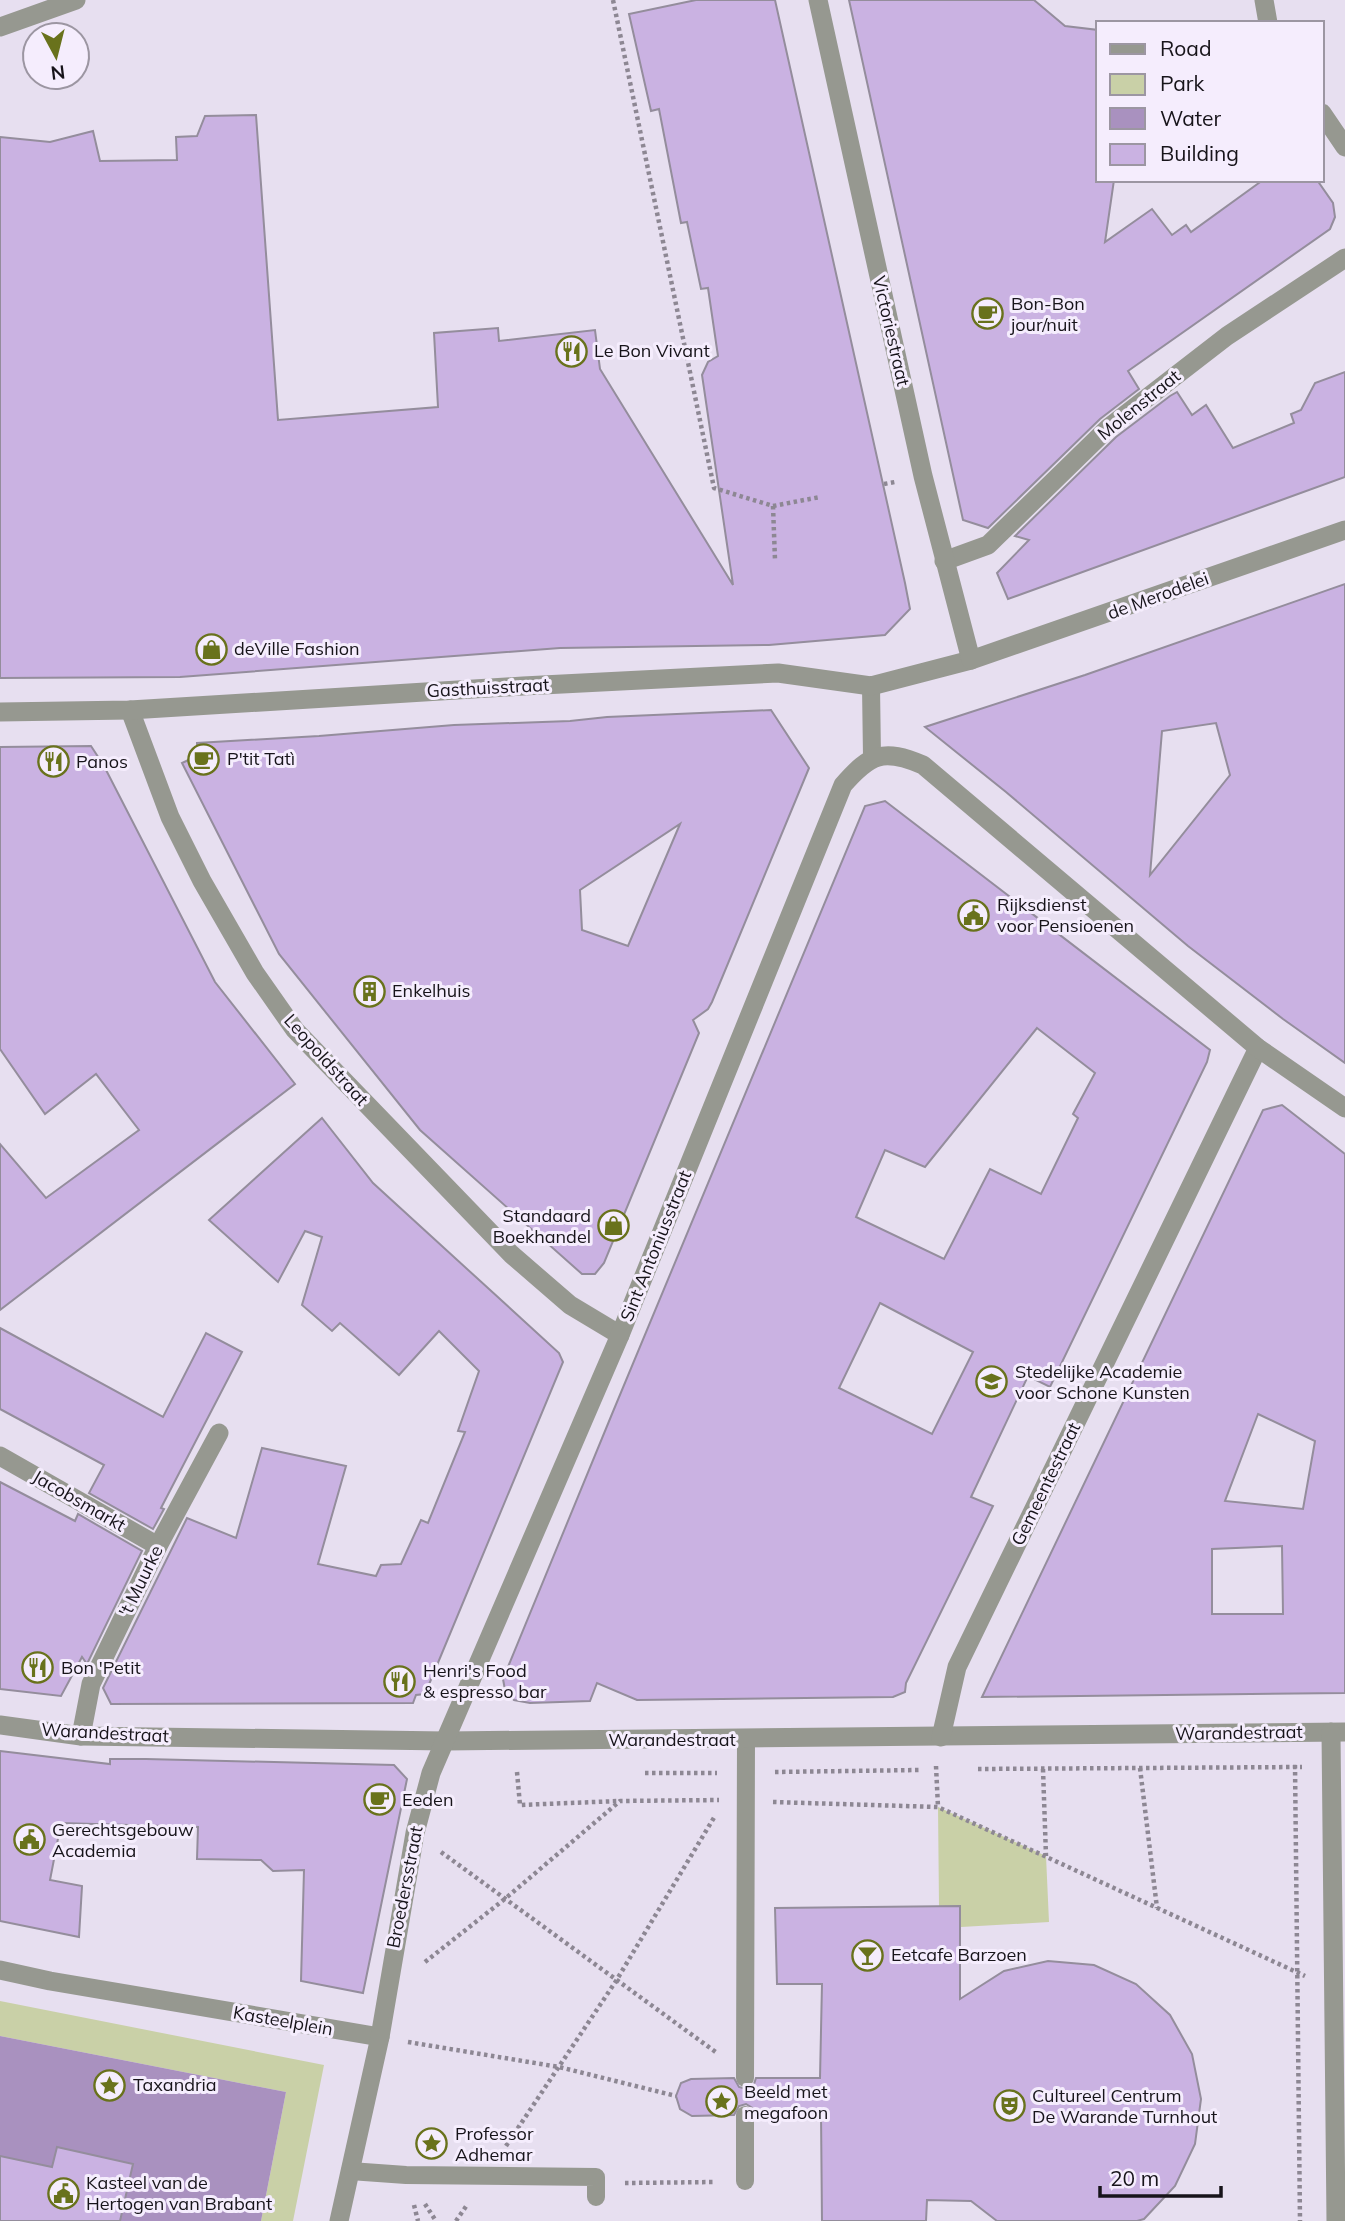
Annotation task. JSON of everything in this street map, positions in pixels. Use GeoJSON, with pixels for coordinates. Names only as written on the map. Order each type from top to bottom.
{"type":"FeatureCollection","features":[{"type":"Feature","properties":{"kind":"street"},"geometry":{"type":"LineString","coordinates":[[0,27],[76,0]]}},
{"type":"Feature","properties":{"kind":"street","name":"Victoriestraat"},"geometry":{"type":"LineString","coordinates":[[818,0],[890,330],[944,561],[971,660]]}},
{"type":"Feature","properties":{"kind":"street"},"geometry":{"type":"LineString","coordinates":[[1264,0],[1269,21]]}},
{"type":"Feature","properties":{"kind":"street"},"geometry":{"type":"LineString","coordinates":[[1324,116],[1345,146]]}},
{"type":"Feature","properties":{"kind":"street","name":"Molenstraat"},"geometry":{"type":"LineString","coordinates":[[944,561],[988,545],[1108,428],[1227,336],[1345,258]]}},
{"type":"Feature","properties":{"kind":"street","name":"de Merodelei"},"geometry":{"type":"LineString","coordinates":[[971,660],[1345,530]]}},
{"type":"Feature","properties":{"kind":"street","name":"Gasthuisstraat"},"geometry":{"type":"LineString","coordinates":[[0,712],[130,710],[778,673],[871,686],[971,660]]}},
{"type":"Feature","properties":{"kind":"street","name":"Leopoldstraat"},"geometry":{"type":"LineString","coordinates":[[130,710],[170,817],[196,870],[255,972],[295,1030],[511,1254],[570,1305],[620,1335]]}},
{"type":"Feature","properties":{"kind":"street"},"geometry":{"type":"LineString","coordinates":[[872,757],[906,758],[923,765],[1258,1048],[1345,1108]]}},
{"type":"Feature","properties":{"kind":"street","name":"Sint Antoniusstraat"},"geometry":{"type":"LineString","coordinates":[[446,1741],[620,1335],[843,785],[872,757]]}},
{"type":"Feature","properties":{"kind":"street","name":"Gemeentestraat"},"geometry":{"type":"LineString","coordinates":[[941,1737],[957,1667],[1258,1048]]}},
{"type":"Feature","properties":{"kind":"street","name":"'t Muurke"},"geometry":{"type":"LineString","coordinates":[[81,1736],[90,1684],[158,1546],[219,1433]]}},
{"type":"Feature","properties":{"kind":"street","name":"Jacobsmarkt"},"geometry":{"type":"LineString","coordinates":[[0,1456],[158,1546]]}},
{"type":"Feature","properties":{"kind":"street","name":"Warandestraat"},"geometry":{"type":"LineString","coordinates":[[0,1725],[81,1736],[446,1741],[1338,1732]]}},
{"type":"Feature","properties":{"kind":"street"},"geometry":{"type":"LineString","coordinates":[[1336,2221],[1330,1768],[1338,1732]]}},
{"type":"Feature","properties":{"kind":"street","name":"Broedersstraat"},"geometry":{"type":"LineString","coordinates":[[380,2037],[415,1833],[431,1773],[446,1741]]}},
{"type":"Feature","properties":{"kind":"street","name":"Kasteelplein"},"geometry":{"type":"LineString","coordinates":[[0,1970],[50,1981],[380,2037]]}},
{"type":"Feature","properties":{"kind":"street"},"geometry":{"type":"LineString","coordinates":[[339,2221],[380,2037]]}},
{"type":"Feature","properties":{"kind":"lane"},"geometry":{"type":"LineString","coordinates":[[871,686],[872,757]]}},
{"type":"Feature","properties":{"kind":"lane"},"geometry":{"type":"LineString","coordinates":[[745,2078],[746,1740]]}},
{"type":"Feature","properties":{"kind":"lane"},"geometry":{"type":"LineString","coordinates":[[745,2115],[745,2181]]}},
{"type":"Feature","properties":{"kind":"lane"},"geometry":{"type":"LineString","coordinates":[[350,2171],[596,2177],[596,2197]]}},
{"type":"Feature","properties":{"kind":"path"},"geometry":{"type":"LineString","coordinates":[[613,0],[714,488],[773,506],[820,496]]}},
{"type":"Feature","properties":{"kind":"path"},"geometry":{"type":"LineString","coordinates":[[773,506],[775,560]]}},
{"type":"Feature","properties":{"kind":"path"},"geometry":{"type":"LineString","coordinates":[[1293,1732],[1300,2221]]}},
{"type":"Feature","properties":{"kind":"path"},"geometry":{"type":"LineString","coordinates":[[938,1807],[936,1769],[941,1737]]}},
{"type":"Feature","properties":{"kind":"path"},"geometry":{"type":"LineString","coordinates":[[1140,1768],[1157,1909]]}},
{"type":"Feature","properties":{"kind":"path"},"geometry":{"type":"LineString","coordinates":[[976,1769],[1330,1768]]}},
{"type":"Feature","properties":{"kind":"path"},"geometry":{"type":"LineString","coordinates":[[746,1773],[949,1769]]}},
{"type":"Feature","properties":{"kind":"path"},"geometry":{"type":"LineString","coordinates":[[1043,1769],[1045,1856]]}},
{"type":"Feature","properties":{"kind":"path"},"geometry":{"type":"LineString","coordinates":[[456,2221],[616,1981],[724,1800],[520,1805],[517,1772]]}},
{"type":"Feature","properties":{"kind":"path"},"geometry":{"type":"LineString","coordinates":[[386,1993],[506,1898],[620,1801]]}},
{"type":"Feature","properties":{"kind":"path"},"geometry":{"type":"LineString","coordinates":[[746,1802],[938,1807],[1335,1988]]}},
{"type":"Feature","properties":{"kind":"path"},"geometry":{"type":"LineString","coordinates":[[415,1833],[721,2056]]}},
{"type":"Feature","properties":{"kind":"path"},"geometry":{"type":"LineString","coordinates":[[380,2037],[559,2067],[676,2096]]}},
{"type":"Feature","properties":{"kind":"path"},"geometry":{"type":"LineString","coordinates":[[625,2183],[721,2182]]}},
{"type":"Feature","properties":{"kind":"green space"},"geometry":{"type":"Polygon","coordinates":[[[938,1807],[1046,1856],[1049,1922],[961,1927],[960,1907],[939,1906],[938,1807]]]}},
{"type":"Feature","properties":{"kind":"green space"},"geometry":{"type":"Polygon","coordinates":[[[0,2001],[324,2065],[293,2221],[261,2221],[286,2092],[0,2036],[0,2001]]]}},
{"type":"Feature","properties":{"kind":"water"},"geometry":{"type":"Polygon","coordinates":[[[0,2036],[286,2092],[261,2221],[120,2221],[57,2148],[52,2167],[0,2156],[0,2036]]]}},
{"type":"Feature","properties":{"kind":"building"},"geometry":{"type":"Polygon","coordinates":[[[696,0],[775,0],[910,609],[885,635],[769,645],[560,648],[180,677],[0,678],[0,137],[50,142],[93,131],[100,161],[177,160],[176,137],[197,136],[205,116],[256,115],[278,420],[438,407],[434,333],[498,328],[499,341],[595,330],[600,369],[733,585],[702,375],[708,362],[718,356],[708,288],[701,289],[687,222],[681,223],[659,109],[651,111],[629,14],[696,0]]]}},
{"type":"Feature","properties":{"kind":"building"},"geometry":{"type":"Polygon","coordinates":[[[849,0],[1034,0],[1065,26],[1096,30],[1096,182],[1114,182],[1105,242],[1152,209],[1172,235],[1186,225],[1191,232],[1260,182],[1318,182],[1333,203],[1335,217],[1330,229],[1128,371],[1139,389],[1100,419],[988,528],[963,520],[849,0]]]}},
{"type":"Feature","properties":{"kind":"building"},"geometry":{"type":"Polygon","coordinates":[[[1345,372],[1345,477],[1008,599],[997,573],[1029,540],[1015,536],[1116,437],[1170,396],[1177,392],[1192,415],[1206,405],[1233,448],[1294,423],[1291,414],[1301,410],[1315,383],[1345,372]]]}},
{"type":"Feature","properties":{"kind":"building"},"geometry":{"type":"Polygon","coordinates":[[[1345,584],[1345,1063],[1188,946],[925,727],[1085,675],[1345,584]],[[1216,723],[1162,731],[1150,875],[1230,775],[1216,723]]]}},
{"type":"Feature","properties":{"kind":"building"},"geometry":{"type":"Polygon","coordinates":[[[771,710],[809,768],[712,1002],[708,1009],[693,1020],[699,1033],[604,1263],[595,1274],[582,1274],[420,1130],[279,954],[182,763],[197,756],[197,743],[607,717],[771,710]],[[680,824],[580,890],[582,930],[628,946],[680,824]]]}},
{"type":"Feature","properties":{"kind":"building"},"geometry":{"type":"Polygon","coordinates":[[[91,746],[104,766],[215,982],[295,1084],[0,1310],[0,1144],[46,1198],[139,1130],[96,1074],[45,1114],[0,1049],[0,747],[91,746]]]}},
{"type":"Feature","properties":{"kind":"building"},"geometry":{"type":"Polygon","coordinates":[[[885,801],[1210,1050],[1207,1062],[1050,1387],[1028,1376],[971,1497],[993,1506],[906,1683],[905,1692],[893,1697],[637,1700],[597,1683],[590,1701],[530,1703],[514,1700],[505,1690],[503,1679],[865,806],[885,801]],[[1037,1028],[925,1167],[885,1150],[856,1217],[944,1259],[990,1169],[1041,1194],[1078,1118],[1073,1114],[1095,1073],[1037,1028]],[[880,1303],[839,1388],[932,1434],[973,1352],[880,1303]]]}},
{"type":"Feature","properties":{"kind":"building"},"geometry":{"type":"Polygon","coordinates":[[[1282,1105],[1345,1154],[1345,1693],[982,1697],[1263,1110],[1282,1105]],[[1258,1414],[1225,1501],[1303,1509],[1315,1441],[1258,1414]],[[1282,1546],[1212,1549],[1212,1614],[1283,1614],[1282,1546]]]}},
{"type":"Feature","properties":{"kind":"building"},"geometry":{"type":"Polygon","coordinates":[[[322,1118],[373,1183],[559,1353],[563,1362],[425,1694],[416,1695],[413,1703],[111,1704],[103,1688],[187,1518],[236,1538],[262,1448],[346,1466],[318,1564],[376,1576],[381,1565],[401,1564],[421,1520],[428,1523],[465,1432],[458,1431],[479,1371],[439,1331],[399,1375],[340,1323],[332,1331],[302,1305],[322,1237],[305,1231],[278,1282],[209,1220],[322,1118]]]}},
{"type":"Feature","properties":{"kind":"building"},"geometry":{"type":"Polygon","coordinates":[[[0,1328],[163,1417],[206,1333],[242,1352],[161,1508],[164,1509],[153,1529],[89,1493],[104,1465],[0,1409],[0,1328]]]}},
{"type":"Feature","properties":{"kind":"building"},"geometry":{"type":"Polygon","coordinates":[[[0,1482],[75,1521],[78,1514],[142,1551],[87,1664],[82,1657],[61,1696],[0,1689],[0,1482]]]}},
{"type":"Feature","properties":{"kind":"building"},"geometry":{"type":"Polygon","coordinates":[[[0,1751],[110,1764],[110,1759],[146,1759],[394,1765],[407,1779],[363,1993],[301,1981],[304,1870],[273,1871],[261,1860],[197,1859],[198,1827],[61,1823],[50,1880],[82,1886],[79,1937],[0,1921],[0,1751]]]}},
{"type":"Feature","properties":{"kind":"building"},"geometry":{"type":"Polygon","coordinates":[[[960,1906],[960,1999],[1004,1971],[1048,1961],[1094,1965],[1136,1984],[1170,2015],[1192,2054],[1201,2099],[1195,2144],[1175,2186],[1144,2219],[997,2221],[971,2201],[927,2200],[926,2221],[822,2221],[821,2113],[756,2114],[754,2109],[746,2104],[739,2106],[734,2115],[692,2116],[680,2109],[676,2096],[681,2083],[691,2079],[734,2078],[739,2087],[746,2089],[754,2084],[756,2078],[820,2078],[822,1984],[777,1984],[775,1908],[960,1906]]]}},
{"type":"Feature","properties":{"kind":"building","name":"Kasteel van de Hertogen van Brabant"},"geometry":{"type":"Polygon","coordinates":[[[57,2147],[133,2164],[120,2221],[0,2221],[0,2156],[52,2167],[57,2147]]]}},
{"type":"Feature","properties":{"kind":"place","name":"Bon-Bon jour/nuit"},"geometry":{"type":"Point","coordinates":[988,314]}},
{"type":"Feature","properties":{"kind":"place","name":"Le Bon Vivant"},"geometry":{"type":"Point","coordinates":[571,351]}},
{"type":"Feature","properties":{"kind":"place","name":"deVille Fashion"},"geometry":{"type":"Point","coordinates":[211,649]}},
{"type":"Feature","properties":{"kind":"place","name":"P'tit Tatì"},"geometry":{"type":"Point","coordinates":[204,759]}},
{"type":"Feature","properties":{"kind":"place","name":"Panos"},"geometry":{"type":"Point","coordinates":[53,762]}},
{"type":"Feature","properties":{"kind":"place","name":"Rijksdienst voor Pensioenen"},"geometry":{"type":"Point","coordinates":[974,915]}},
{"type":"Feature","properties":{"kind":"place","name":"Enkelhuis"},"geometry":{"type":"Point","coordinates":[369,991]}},
{"type":"Feature","properties":{"kind":"place","name":"Standaard Boekhandel"},"geometry":{"type":"Point","coordinates":[614,1226]}},
{"type":"Feature","properties":{"kind":"place","name":"Stedelijke Academie voor Schone Kunsten"},"geometry":{"type":"Point","coordinates":[992,1382]}},
{"type":"Feature","properties":{"kind":"place","name":"Bon 'Petit"},"geometry":{"type":"Point","coordinates":[38,1668]}},
{"type":"Feature","properties":{"kind":"place","name":"Henri's Food & espresso bar"},"geometry":{"type":"Point","coordinates":[400,1681]}},
{"type":"Feature","properties":{"kind":"place","name":"Eeden"},"geometry":{"type":"Point","coordinates":[379,1800]}},
{"type":"Feature","properties":{"kind":"place","name":"Gerechtsgebouw Academia"},"geometry":{"type":"Point","coordinates":[29,1840]}},
{"type":"Feature","properties":{"kind":"place","name":"Eetcafe Barzoen"},"geometry":{"type":"Point","coordinates":[868,1955]}},
{"type":"Feature","properties":{"kind":"place","name":"Taxandria"},"geometry":{"type":"Point","coordinates":[110,2085]}},
{"type":"Feature","properties":{"kind":"place","name":"Beeld met megafoon"},"geometry":{"type":"Point","coordinates":[721,2102]}},
{"type":"Feature","properties":{"kind":"place","name":"Cultureel Centrum De Warande Turnhout"},"geometry":{"type":"Point","coordinates":[1009,2106]}},
{"type":"Feature","properties":{"kind":"place","name":"Professor Adhemar"},"geometry":{"type":"Point","coordinates":[432,2144]}},
{"type":"Feature","properties":{"kind":"place","name":"Kasteel van de Hertogen van Brabant"},"geometry":{"type":"Point","coordinates":[63,2193]}}]}
